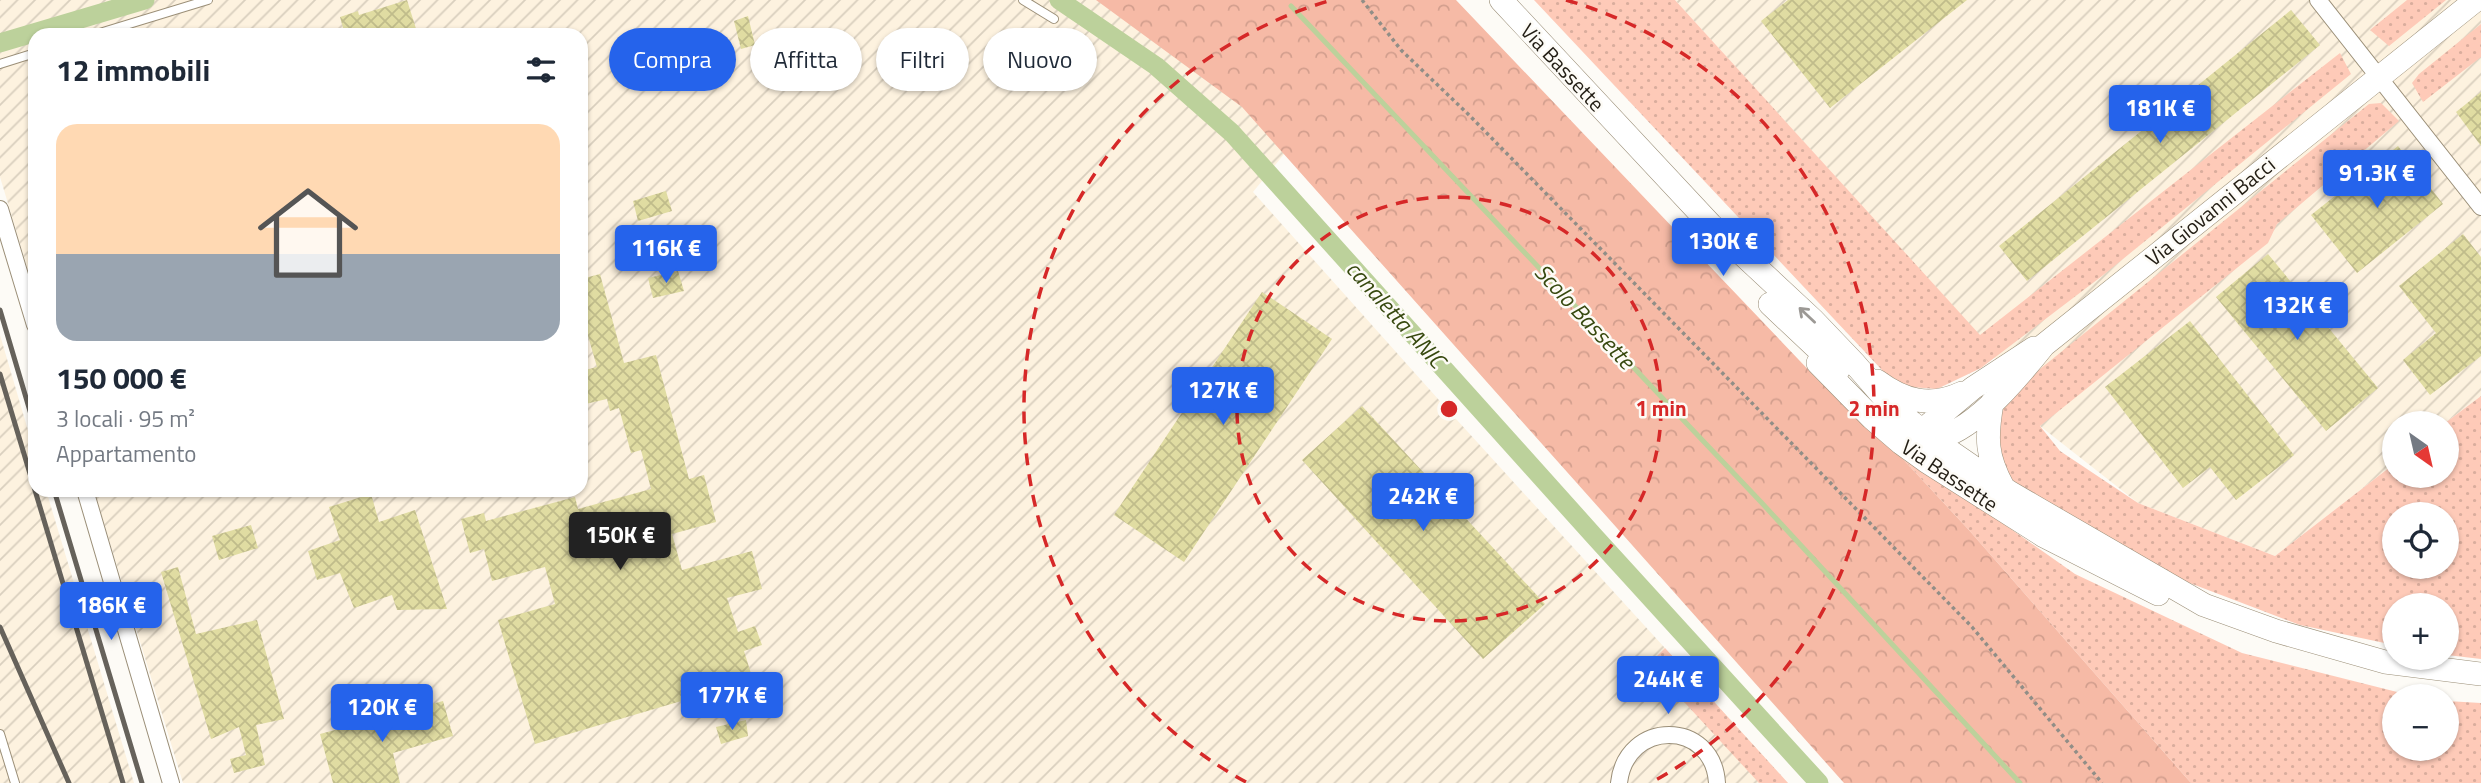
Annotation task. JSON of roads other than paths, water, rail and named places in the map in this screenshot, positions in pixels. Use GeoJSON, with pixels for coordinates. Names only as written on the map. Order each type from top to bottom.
{"type":"FeatureCollection","features":[{"type":"Feature","properties":{"kind":"main road","name":"Via Bassette"},"geometry":{"type":"LineString","coordinates":[[1501,0],[1711,225],[1814,320],[1894,409],[2003,487],[2204,605],[2276,631],[2385,662],[2481,674]]}},
{"type":"Feature","properties":{"kind":"main road","name":"Via Giovanni Bacci"},"geometry":{"type":"LineString","coordinates":[[2043,345],[2029,350],[1973,388],[1927,434],[1939,438],[1964,425],[1992,403],[2014,382],[2043,345],[2476,0]]}},
{"type":"Feature","properties":{"kind":"main road","name":"Via Bassette"},"geometry":{"type":"LineString","coordinates":[[1711,225],[1808,354],[1900,443],[2044,536],[2091,562],[2172,601],[2204,605]]}},
{"type":"Feature","properties":{"kind":"main road","name":"Via Bassette"},"geometry":{"type":"LineString","coordinates":[[1770,304],[1908,434],[1927,434]]}},
{"type":"Feature","properties":{"kind":"main road","name":"Via Giovanni Bacci"},"geometry":{"type":"LineString","coordinates":[[1855,364],[1893,393],[1916,401],[1934,402],[1973,388]]}},
{"type":"Feature","properties":{"kind":"main road"},"geometry":{"type":"LineString","coordinates":[[1992,403],[1987,445],[1992,466],[2003,487]]}},
{"type":"Feature","properties":{"kind":"main road","name":"Via Bassette"},"geometry":{"type":"LineString","coordinates":[[1927,434],[1931,453],[2077,541],[2091,562]]}},
{"type":"Feature","properties":{"kind":"street"},"geometry":{"type":"LineString","coordinates":[[2318,0],[2481,207]]}},
{"type":"Feature","properties":{"kind":"street"},"geometry":{"type":"LineString","coordinates":[[0,209],[28,302]]}},
{"type":"Feature","properties":{"kind":"street"},"geometry":{"type":"LineString","coordinates":[[87,497],[172,783]]}},
{"type":"Feature","properties":{"kind":"street"},"geometry":{"type":"LineString","coordinates":[[1619,783],[1620,770],[1628,755],[1640,743],[1655,736],[1672,734],[1701,746],[1711,758],[1716,778],[1731,783]]}},
{"type":"Feature","properties":{"kind":"lane"},"geometry":{"type":"LineString","coordinates":[[116,28],[208,0]]}},
{"type":"Feature","properties":{"kind":"lane"},"geometry":{"type":"LineString","coordinates":[[1023,0],[1054,19]]}},
{"type":"Feature","properties":{"kind":"lane"},"geometry":{"type":"LineString","coordinates":[[0,64],[28,55]]}},
{"type":"Feature","properties":{"kind":"lane"},"geometry":{"type":"LineString","coordinates":[[0,734],[15,783]]}},
{"type":"Feature","properties":{"kind":"waterway","name":"canaletta ANIC"},"geometry":{"type":"LineString","coordinates":[[51,28],[145,0]]}},
{"type":"Feature","properties":{"kind":"waterway","name":"canaletta ANIC"},"geometry":{"type":"LineString","coordinates":[[1059,0],[1156,66],[1232,133],[1819,783]]}},
{"type":"Feature","properties":{"kind":"waterway","name":"Scolo Bassette"},"geometry":{"type":"LineString","coordinates":[[1291,6],[1760,501],[2020,783]]}},
{"type":"Feature","properties":{"kind":"waterway","name":"canaletta ANIC"},"geometry":{"type":"LineString","coordinates":[[0,43],[28,35]]}},
{"type":"Feature","properties":{"kind":"railway"},"geometry":{"type":"LineString","coordinates":[[0,310],[28,404]]}},
{"type":"Feature","properties":{"kind":"railway"},"geometry":{"type":"LineString","coordinates":[[0,374],[28,467]]}},
{"type":"Feature","properties":{"kind":"railway"},"geometry":{"type":"LineString","coordinates":[[37,497],[123,783]]}},
{"type":"Feature","properties":{"kind":"railway"},"geometry":{"type":"LineString","coordinates":[[56,497],[142,783]]}},
{"type":"Feature","properties":{"kind":"railway"},"geometry":{"type":"LineString","coordinates":[[0,627],[69,783]]}}]}
